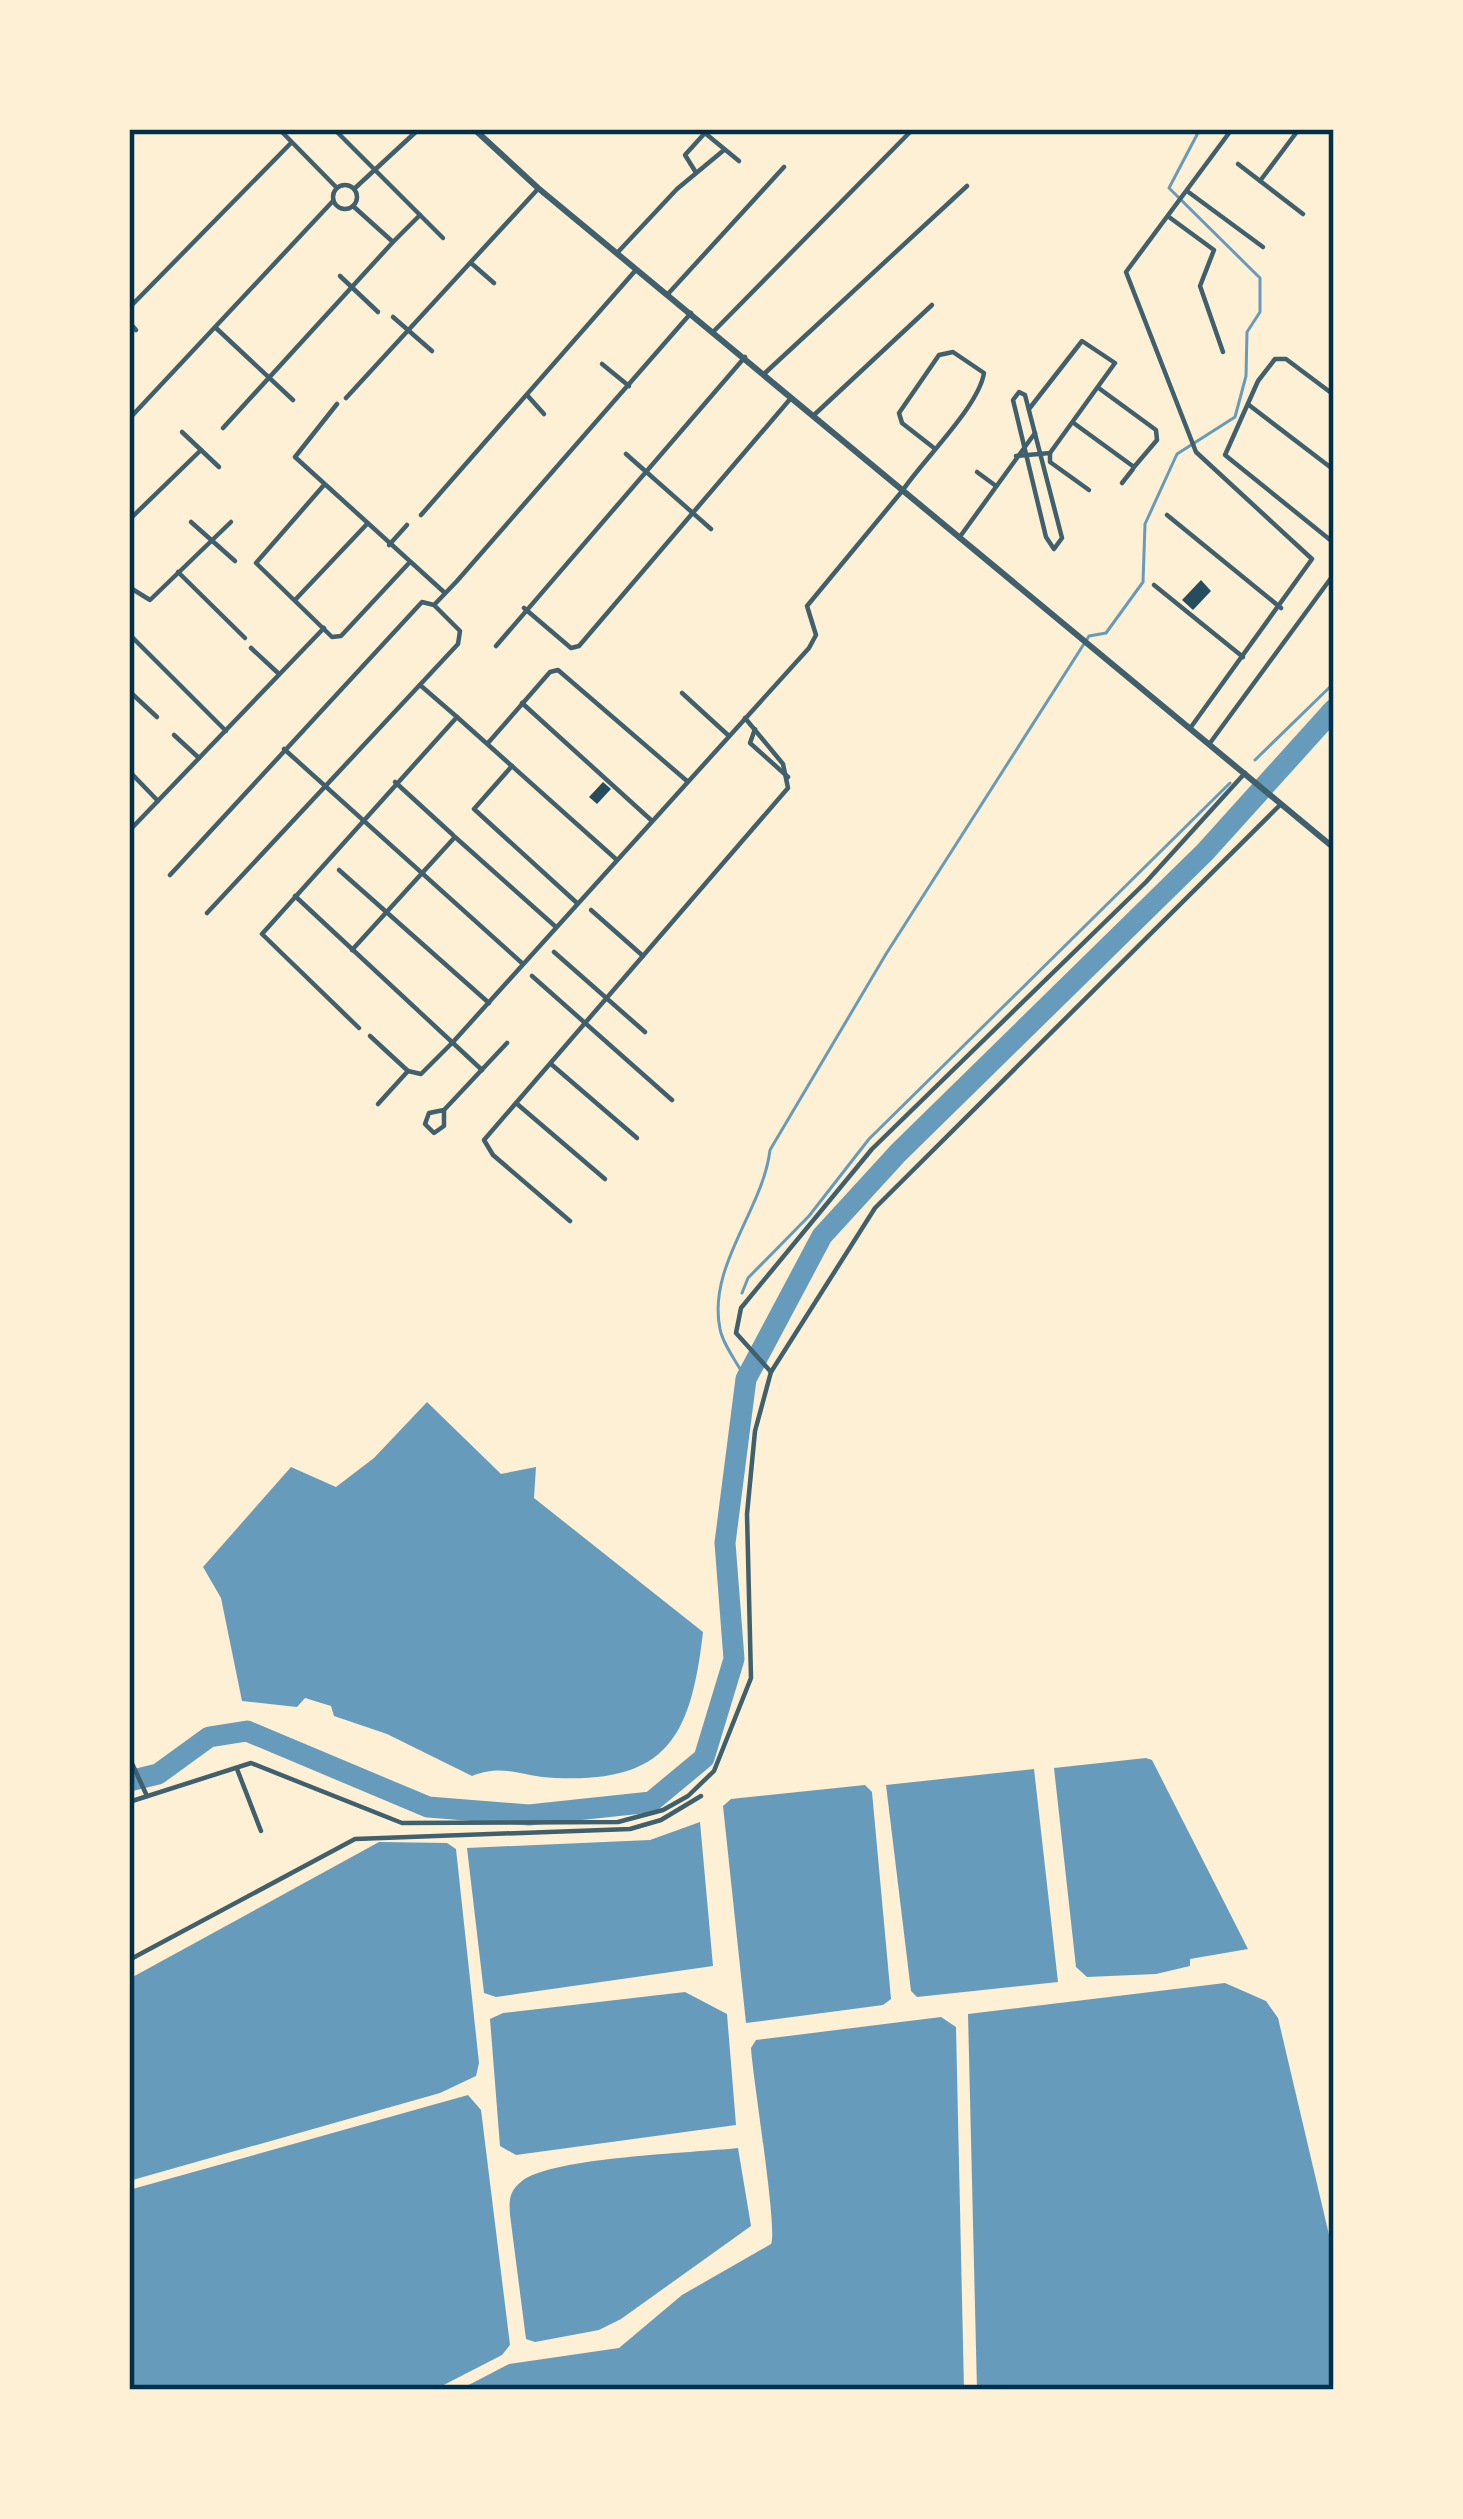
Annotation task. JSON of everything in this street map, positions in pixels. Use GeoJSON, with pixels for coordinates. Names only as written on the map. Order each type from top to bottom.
{"type":"FeatureCollection","features":[{"type":"Feature","properties":{"kind":"street"},"geometry":{"type":"LineString","coordinates":[[278,129],[337,188],[354,189]]}},
{"type":"Feature","properties":{"kind":"street"},"geometry":{"type":"LineString","coordinates":[[334,129],[443,238]]}},
{"type":"Feature","properties":{"kind":"street"},"geometry":{"type":"LineString","coordinates":[[353,206],[354,189],[418,129]]}},
{"type":"Feature","properties":{"kind":"street"},"geometry":{"type":"LineString","coordinates":[[713,332],[913,129]]}},
{"type":"Feature","properties":{"kind":"street"},"geometry":{"type":"LineString","coordinates":[[1190,729],[1281,608],[1311,556],[1196,452],[1126,272],[1232,129]]}},
{"type":"Feature","properties":{"kind":"street"},"geometry":{"type":"LineString","coordinates":[[1260,182],[1299,129]]}},
{"type":"Feature","properties":{"kind":"street"},"geometry":{"type":"LineString","coordinates":[[481,131],[538,188],[1334,848]]}},
{"type":"Feature","properties":{"kind":"street"},"geometry":{"type":"LineString","coordinates":[[696,172],[685,155],[702,131],[739,161]]}},
{"type":"Feature","properties":{"kind":"street"},"geometry":{"type":"LineString","coordinates":[[129,308],[291,143]]}},
{"type":"Feature","properties":{"kind":"street"},"geometry":{"type":"LineString","coordinates":[[618,252],[724,150]]}},
{"type":"Feature","properties":{"kind":"street"},"geometry":{"type":"LineString","coordinates":[[1238,164],[1303,214]]}},
{"type":"Feature","properties":{"kind":"street"},"geometry":{"type":"LineString","coordinates":[[667,295],[784,167]]}},
{"type":"Feature","properties":{"kind":"street"},"geometry":{"type":"LineString","coordinates":[[765,373],[967,186]]}},
{"type":"Feature","properties":{"kind":"street"},"geometry":{"type":"LineString","coordinates":[[129,418],[333,201],[337,188]]}},
{"type":"Feature","properties":{"kind":"street"},"geometry":{"type":"LineString","coordinates":[[346,398],[538,188]]}},
{"type":"Feature","properties":{"kind":"street"},"geometry":{"type":"LineString","coordinates":[[1185,194],[1263,247]]}},
{"type":"Feature","properties":{"kind":"street"},"geometry":{"type":"LineString","coordinates":[[333,201],[344,209],[353,206]]}},
{"type":"Feature","properties":{"kind":"street"},"geometry":{"type":"LineString","coordinates":[[353,206],[393,242]]}},
{"type":"Feature","properties":{"kind":"street"},"geometry":{"type":"LineString","coordinates":[[223,428],[265,376],[420,215]]}},
{"type":"Feature","properties":{"kind":"street"},"geometry":{"type":"LineString","coordinates":[[1169,218],[1214,250],[1200,289],[1223,352]]}},
{"type":"Feature","properties":{"kind":"street"},"geometry":{"type":"LineString","coordinates":[[471,263],[494,284]]}},
{"type":"Feature","properties":{"kind":"street"},"geometry":{"type":"LineString","coordinates":[[422,515],[637,269]]}},
{"type":"Feature","properties":{"kind":"street"},"geometry":{"type":"LineString","coordinates":[[340,276],[378,312]]}},
{"type":"Feature","properties":{"kind":"street"},"geometry":{"type":"LineString","coordinates":[[814,416],[932,305]]}},
{"type":"Feature","properties":{"kind":"street"},"geometry":{"type":"LineString","coordinates":[[434,604],[691,313]]}},
{"type":"Feature","properties":{"kind":"street"},"geometry":{"type":"LineString","coordinates":[[393,317],[431,351]]}},
{"type":"Feature","properties":{"kind":"street"},"geometry":{"type":"LineString","coordinates":[[129,322],[136,330]]}},
{"type":"Feature","properties":{"kind":"street"},"geometry":{"type":"LineString","coordinates":[[216,328],[293,400]]}},
{"type":"Feature","properties":{"kind":"street"},"geometry":{"type":"LineString","coordinates":[[1029,409],[1082,340],[1115,363],[1050,453],[1050,462],[1090,490]]}},
{"type":"Feature","properties":{"kind":"street"},"geometry":{"type":"LineString","coordinates":[[370,1036],[408,1071],[421,1074],[814,638],[807,606],[903,490],[934,448],[984,377],[953,352],[939,356],[899,413],[902,423],[934,448]]}},
{"type":"Feature","properties":{"kind":"street"},"geometry":{"type":"LineString","coordinates":[[1334,395],[1281,357],[1258,381],[1227,459],[1334,543]]}},
{"type":"Feature","properties":{"kind":"street"},"geometry":{"type":"LineString","coordinates":[[496,646],[524,608],[745,358]]}},
{"type":"Feature","properties":{"kind":"street"},"geometry":{"type":"LineString","coordinates":[[602,364],[628,386]]}},
{"type":"Feature","properties":{"kind":"street"},"geometry":{"type":"LineString","coordinates":[[1100,389],[1158,433],[1122,484]]}},
{"type":"Feature","properties":{"kind":"street"},"geometry":{"type":"LineString","coordinates":[[1024,393],[1029,409],[1062,538],[1054,549],[1046,537],[1015,394],[1024,393]]}},
{"type":"Feature","properties":{"kind":"street"},"geometry":{"type":"LineString","coordinates":[[527,395],[544,414]]}},
{"type":"Feature","properties":{"kind":"street"},"geometry":{"type":"LineString","coordinates":[[524,608],[576,648],[792,397]]}},
{"type":"Feature","properties":{"kind":"street"},"geometry":{"type":"LineString","coordinates":[[337,404],[294,453],[445,593]]}},
{"type":"Feature","properties":{"kind":"street"},"geometry":{"type":"LineString","coordinates":[[1250,405],[1334,470]]}},
{"type":"Feature","properties":{"kind":"street"},"geometry":{"type":"LineString","coordinates":[[1075,424],[1134,467]]}},
{"type":"Feature","properties":{"kind":"street"},"geometry":{"type":"LineString","coordinates":[[594,426],[606,436]]}},
{"type":"Feature","properties":{"kind":"street"},"geometry":{"type":"LineString","coordinates":[[182,432],[219,466]]}},
{"type":"Feature","properties":{"kind":"street"},"geometry":{"type":"LineString","coordinates":[[959,538],[1035,433]]}},
{"type":"Feature","properties":{"kind":"street"},"geometry":{"type":"LineString","coordinates":[[129,520],[201,450]]}},
{"type":"Feature","properties":{"kind":"street"},"geometry":{"type":"LineString","coordinates":[[1016,456],[1050,453]]}},
{"type":"Feature","properties":{"kind":"street"},"geometry":{"type":"LineString","coordinates":[[626,454],[711,529]]}},
{"type":"Feature","properties":{"kind":"street"},"geometry":{"type":"LineString","coordinates":[[977,472],[996,486]]}},
{"type":"Feature","properties":{"kind":"street"},"geometry":{"type":"LineString","coordinates":[[324,485],[256,560],[332,637],[341,636],[409,563]]}},
{"type":"Feature","properties":{"kind":"street"},"geometry":{"type":"LineString","coordinates":[[1167,515],[1281,608]]}},
{"type":"Feature","properties":{"kind":"street"},"geometry":{"type":"LineString","coordinates":[[191,522],[235,561]]}},
{"type":"Feature","properties":{"kind":"street"},"geometry":{"type":"LineString","coordinates":[[129,587],[150,600],[232,522]]}},
{"type":"Feature","properties":{"kind":"street"},"geometry":{"type":"LineString","coordinates":[[295,600],[367,524]]}},
{"type":"Feature","properties":{"kind":"street"},"geometry":{"type":"LineString","coordinates":[[389,545],[406,525]]}},
{"type":"Feature","properties":{"kind":"street"},"geometry":{"type":"LineString","coordinates":[[178,572],[245,638]]}},
{"type":"Feature","properties":{"kind":"street"},"geometry":{"type":"LineString","coordinates":[[1210,743],[1334,574]]}},
{"type":"Feature","properties":{"kind":"street"},"geometry":{"type":"LineString","coordinates":[[1154,585],[1243,657]]}},
{"type":"Feature","properties":{"kind":"street"},"geometry":{"type":"LineString","coordinates":[[170,875],[422,602],[434,604],[461,638],[207,913]]}},
{"type":"Feature","properties":{"kind":"street"},"geometry":{"type":"LineString","coordinates":[[129,831],[324,628]]}},
{"type":"Feature","properties":{"kind":"street"},"geometry":{"type":"LineString","coordinates":[[129,634],[226,730]]}},
{"type":"Feature","properties":{"kind":"street"},"geometry":{"type":"LineString","coordinates":[[251,648],[280,675]]}},
{"type":"Feature","properties":{"kind":"street"},"geometry":{"type":"LineString","coordinates":[[488,743],[550,672],[558,670],[687,782]]}},
{"type":"Feature","properties":{"kind":"street"},"geometry":{"type":"LineString","coordinates":[[420,685],[617,860]]}},
{"type":"Feature","properties":{"kind":"street"},"geometry":{"type":"LineString","coordinates":[[129,691],[158,717]]}},
{"type":"Feature","properties":{"kind":"street"},"geometry":{"type":"LineString","coordinates":[[682,693],[729,736]]}},
{"type":"Feature","properties":{"kind":"street"},"geometry":{"type":"LineString","coordinates":[[522,703],[652,821]]}},
{"type":"Feature","properties":{"kind":"street"},"geometry":{"type":"LineString","coordinates":[[359,1028],[262,936],[457,717]]}},
{"type":"Feature","properties":{"kind":"street"},"geometry":{"type":"LineString","coordinates":[[570,1221],[485,1144],[487,1134],[788,788],[788,777],[745,718]]}},
{"type":"Feature","properties":{"kind":"street"},"geometry":{"type":"LineString","coordinates":[[755,729],[750,743],[788,777]]}},
{"type":"Feature","properties":{"kind":"street"},"geometry":{"type":"LineString","coordinates":[[174,735],[199,758]]}},
{"type":"Feature","properties":{"kind":"street"},"geometry":{"type":"LineString","coordinates":[[284,749],[523,964]]}},
{"type":"Feature","properties":{"kind":"street"},"geometry":{"type":"LineString","coordinates":[[512,766],[474,809],[577,904]]}},
{"type":"Feature","properties":{"kind":"street"},"geometry":{"type":"LineString","coordinates":[[130,772],[158,801]]}},
{"type":"Feature","properties":{"kind":"street"},"geometry":{"type":"LineString","coordinates":[[769,1369],[740,1340],[735,1326],[741,1308],[872,1149],[1146,881],[1245,773]]}},
{"type":"Feature","properties":{"kind":"street"},"geometry":{"type":"LineString","coordinates":[[395,782],[556,928]]}},
{"type":"Feature","properties":{"kind":"street"},"geometry":{"type":"LineString","coordinates":[[129,1802],[259,1764],[402,1823],[618,1822],[663,1810],[688,1796],[714,1771],[752,1678],[747,1514],[755,1431],[769,1369],[874,1208],[1280,803]]}},
{"type":"Feature","properties":{"kind":"street"},"geometry":{"type":"LineString","coordinates":[[352,950],[455,837]]}},
{"type":"Feature","properties":{"kind":"street"},"geometry":{"type":"LineString","coordinates":[[339,870],[489,1003]]}},
{"type":"Feature","properties":{"kind":"street"},"geometry":{"type":"LineString","coordinates":[[295,896],[482,1070]]}},
{"type":"Feature","properties":{"kind":"street"},"geometry":{"type":"LineString","coordinates":[[591,910],[643,956]]}},
{"type":"Feature","properties":{"kind":"street"},"geometry":{"type":"LineString","coordinates":[[554,952],[645,1032]]}},
{"type":"Feature","properties":{"kind":"street"},"geometry":{"type":"LineString","coordinates":[[532,976],[672,1100]]}},
{"type":"Feature","properties":{"kind":"street"},"geometry":{"type":"LineString","coordinates":[[444,1110],[507,1043]]}},
{"type":"Feature","properties":{"kind":"street"},"geometry":{"type":"LineString","coordinates":[[551,1064],[637,1138]]}},
{"type":"Feature","properties":{"kind":"street"},"geometry":{"type":"LineString","coordinates":[[378,1104],[408,1071]]}},
{"type":"Feature","properties":{"kind":"street"},"geometry":{"type":"LineString","coordinates":[[516,1103],[604,1179]]}},
{"type":"Feature","properties":{"kind":"street"},"geometry":{"type":"LineString","coordinates":[[132,1756],[147,1796]]}},
{"type":"Feature","properties":{"kind":"street"},"geometry":{"type":"LineString","coordinates":[[237,1769],[261,1831]]}},
{"type":"Feature","properties":{"kind":"street"},"geometry":{"type":"LineString","coordinates":[[129,1960],[355,1839],[630,1829],[661,1820],[701,1796]]}},
{"type":"Feature","properties":{"kind":"water"},"geometry":{"type":"Polygon","coordinates":[[[427,1402],[501,1474],[536,1467],[534,1498],[703,1632],[691,1699],[681,1725],[667,1746],[648,1761],[624,1772],[593,1777],[504,1771],[472,1776],[387,1734],[334,1716],[331,1706],[305,1698],[297,1707],[242,1701],[221,1598],[203,1567],[291,1467],[336,1487],[374,1458],[427,1402]]]}},
{"type":"Feature","properties":{"kind":"water"},"geometry":{"type":"Polygon","coordinates":[[[1152,1760],[1248,1949],[1190,1959],[1190,1966],[1156,1974],[1087,1977],[1076,1967],[1054,1768],[1152,1760]]]}},
{"type":"Feature","properties":{"kind":"water"},"geometry":{"type":"Polygon","coordinates":[[[1034,1769],[1058,1982],[917,1997],[911,1991],[886,1785],[1034,1769]]]}},
{"type":"Feature","properties":{"kind":"water"},"geometry":{"type":"Polygon","coordinates":[[[865,1785],[872,1792],[891,1999],[883,2005],[746,2023],[723,1806],[731,1799],[865,1785]]]}},
{"type":"Feature","properties":{"kind":"water"},"geometry":{"type":"Polygon","coordinates":[[[700,1822],[713,1966],[496,1997],[484,1993],[467,1848],[650,1840],[700,1822]]]}},
{"type":"Feature","properties":{"kind":"water"},"geometry":{"type":"Polygon","coordinates":[[[379,1842],[447,1843],[456,1849],[479,2063],[476,2076],[440,2093],[129,2181],[129,1979],[379,1842]]]}},
{"type":"Feature","properties":{"kind":"water"},"geometry":{"type":"Polygon","coordinates":[[[1225,1983],[1266,2001],[1278,2018],[1334,2256],[1334,2390],[977,2390],[968,2014],[1225,1983]]]}},
{"type":"Feature","properties":{"kind":"water"},"geometry":{"type":"Polygon","coordinates":[[[685,1992],[727,2014],[736,2125],[516,2155],[500,2146],[490,2019],[503,2013],[685,1992]]]}},
{"type":"Feature","properties":{"kind":"water"},"geometry":{"type":"Polygon","coordinates":[[[941,2017],[956,2027],[964,2390],[459,2390],[509,2364],[619,2348],[682,2295],[771,2244],[751,2048],[756,2040],[941,2017]]]}},
{"type":"Feature","properties":{"kind":"water"},"geometry":{"type":"Polygon","coordinates":[[[468,2095],[481,2110],[510,2345],[502,2355],[434,2390],[129,2390],[129,2190],[468,2095]]]}},
{"type":"Feature","properties":{"kind":"water"},"geometry":{"type":"Polygon","coordinates":[[[738,2148],[751,2226],[621,2319],[599,2330],[535,2342],[526,2339],[510,2210],[511,2196],[522,2181],[592,2161],[738,2148]]]}},
{"type":"Feature","properties":{"kind":"building"},"geometry":{"type":"Polygon","coordinates":[[[1201,580],[1211,591],[1193,610],[1182,600],[1201,580]]]}},
{"type":"Feature","properties":{"kind":"building"},"geometry":{"type":"Polygon","coordinates":[[[603,782],[611,789],[597,804],[589,797],[603,782]]]}},
{"type":"Feature","properties":{"kind":"waterway"},"geometry":{"type":"LineString","coordinates":[[746,1379],[722,1335],[718,1306],[728,1260],[770,1150],[886,954],[1089,636],[1106,633],[1143,582],[1145,524],[1177,454],[1235,417],[1246,376],[1247,332],[1260,312],[1260,278],[1169,188],[1200,129]]}},
{"type":"Feature","properties":{"kind":"waterway"},"geometry":{"type":"LineString","coordinates":[[1255,760],[1334,683]]}},
{"type":"Feature","properties":{"kind":"waterway"},"geometry":{"type":"LineString","coordinates":[[129,1781],[158,1774],[209,1737],[247,1731],[428,1807],[529,1815],[651,1802],[704,1758],[734,1659],[725,1543],[746,1379],[822,1236],[898,1153],[1205,852],[1334,709]]}},
{"type":"Feature","properties":{"kind":"waterway"},"geometry":{"type":"LineString","coordinates":[[742,1293],[748,1278],[809,1216],[869,1139],[1230,783]]}}]}
